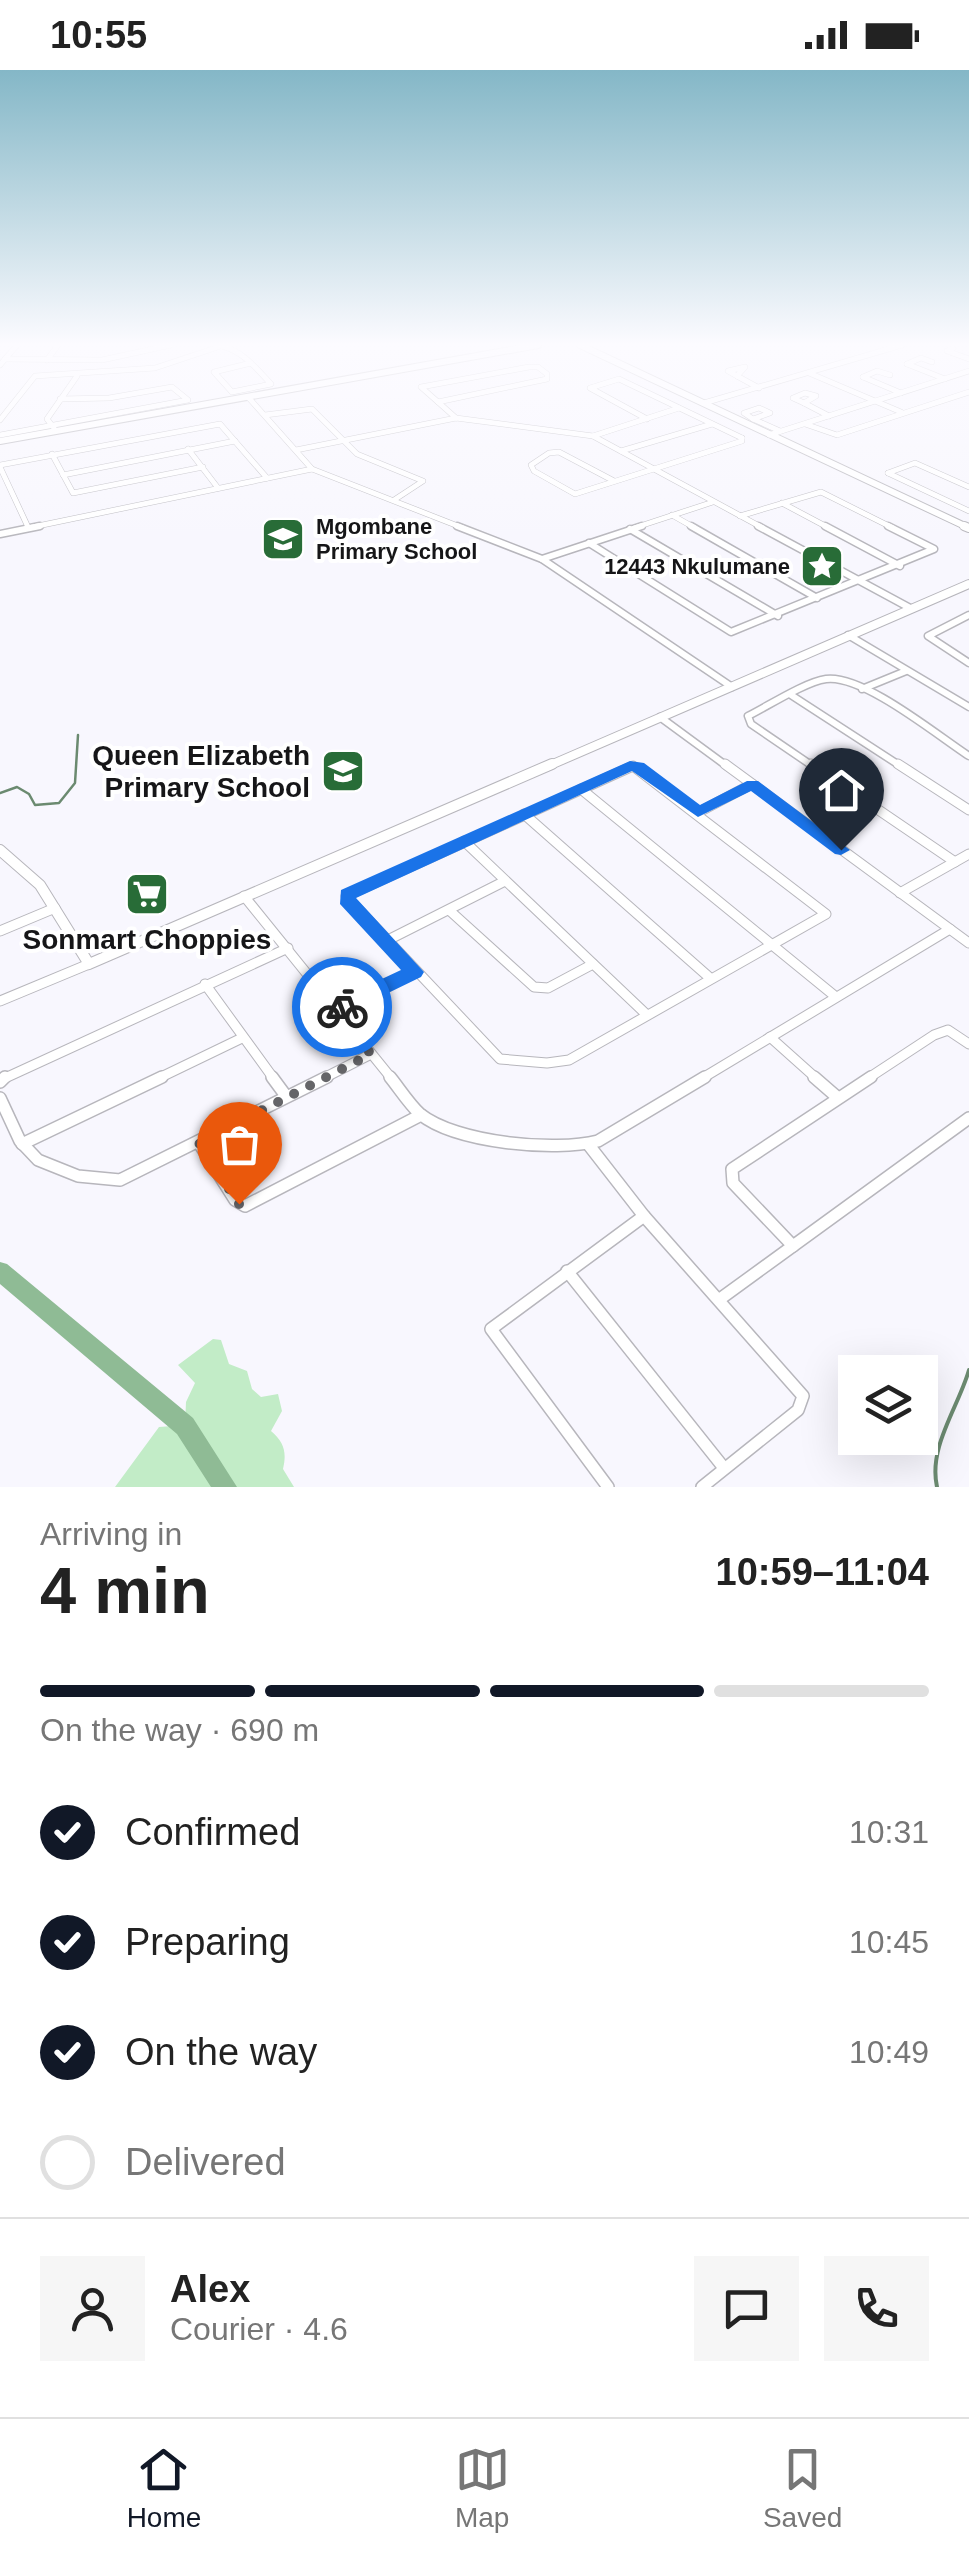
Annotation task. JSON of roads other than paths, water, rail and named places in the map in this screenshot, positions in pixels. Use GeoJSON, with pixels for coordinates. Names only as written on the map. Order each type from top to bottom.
{"type":"FeatureCollection","features":[{"type":"Feature","properties":{"kind":"street"},"geometry":{"type":"LineString","coordinates":[[52,411],[46,420],[60,431]]}},
{"type":"Feature","properties":{"kind":"street"},"geometry":{"type":"LineString","coordinates":[[0,438],[129,411]]}},
{"type":"Feature","properties":{"kind":"street"},"geometry":{"type":"LineString","coordinates":[[0,438],[170,411]]}},
{"type":"Feature","properties":{"kind":"street"},"geometry":{"type":"LineString","coordinates":[[261,411],[312,469],[542,558],[732,687]]}},
{"type":"Feature","properties":{"kind":"street"},"geometry":{"type":"LineString","coordinates":[[265,415],[291,411]]}},
{"type":"Feature","properties":{"kind":"street"},"geometry":{"type":"LineString","coordinates":[[315,411],[360,456],[423,481],[394,500]]}},
{"type":"Feature","properties":{"kind":"street"},"geometry":{"type":"LineString","coordinates":[[448,411],[456,418]]}},
{"type":"Feature","properties":{"kind":"street"},"geometry":{"type":"LineString","coordinates":[[633,411],[647,419]]}},
{"type":"Feature","properties":{"kind":"street"},"geometry":{"type":"LineString","coordinates":[[593,436],[670,411]]}},
{"type":"Feature","properties":{"kind":"street"},"geometry":{"type":"LineString","coordinates":[[614,481],[560,452],[549,453],[531,465],[573,494],[654,469],[742,440],[685,411]]}},
{"type":"Feature","properties":{"kind":"street"},"geometry":{"type":"LineString","coordinates":[[720,411],[969,528]]}},
{"type":"Feature","properties":{"kind":"street"},"geometry":{"type":"LineString","coordinates":[[818,411],[829,416]]}},
{"type":"Feature","properties":{"kind":"street"},"geometry":{"type":"LineString","coordinates":[[768,435],[844,411]]}},
{"type":"Feature","properties":{"kind":"street"},"geometry":{"type":"LineString","coordinates":[[806,424],[837,435],[905,411]]}},
{"type":"Feature","properties":{"kind":"street"},"geometry":{"type":"LineString","coordinates":[[296,450],[456,418],[593,436],[910,608]]}},
{"type":"Feature","properties":{"kind":"street"},"geometry":{"type":"LineString","coordinates":[[753,419],[780,431]]}},
{"type":"Feature","properties":{"kind":"street"},"geometry":{"type":"LineString","coordinates":[[28,527],[0,466],[217,424],[267,478]]}},
{"type":"Feature","properties":{"kind":"street"},"geometry":{"type":"LineString","coordinates":[[621,451],[712,424]]}},
{"type":"Feature","properties":{"kind":"street"},"geometry":{"type":"LineString","coordinates":[[63,474],[235,441]]}},
{"type":"Feature","properties":{"kind":"street"},"geometry":{"type":"LineString","coordinates":[[188,450],[218,488]]}},
{"type":"Feature","properties":{"kind":"street"},"geometry":{"type":"LineString","coordinates":[[52,454],[73,494],[203,467]]}},
{"type":"Feature","properties":{"kind":"street"},"geometry":{"type":"LineString","coordinates":[[969,486],[918,464],[887,472],[969,511]]}},
{"type":"Feature","properties":{"kind":"street"},"geometry":{"type":"LineString","coordinates":[[0,534],[312,469]]}},
{"type":"Feature","properties":{"kind":"street"},"geometry":{"type":"LineString","coordinates":[[0,492],[10,490]]}},
{"type":"Feature","properties":{"kind":"street"},"geometry":{"type":"LineString","coordinates":[[590,544],[726,631],[739,631],[778,616],[934,549],[820,492],[740,516]]}},
{"type":"Feature","properties":{"kind":"street"},"geometry":{"type":"LineString","coordinates":[[542,558],[714,502]]}},
{"type":"Feature","properties":{"kind":"street"},"geometry":{"type":"LineString","coordinates":[[782,503],[900,566]]}},
{"type":"Feature","properties":{"kind":"street"},"geometry":{"type":"LineString","coordinates":[[672,515],[817,598]]}},
{"type":"Feature","properties":{"kind":"street"},"geometry":{"type":"LineString","coordinates":[[630,530],[778,616]]}},
{"type":"Feature","properties":{"kind":"street"},"geometry":{"type":"LineString","coordinates":[[0,1001],[968,585]]}},
{"type":"Feature","properties":{"kind":"street"},"geometry":{"type":"LineString","coordinates":[[967,619],[928,636],[969,663]]}},
{"type":"Feature","properties":{"kind":"street"},"geometry":{"type":"LineString","coordinates":[[848,635],[969,707]]}},
{"type":"Feature","properties":{"kind":"street"},"geometry":{"type":"LineString","coordinates":[[862,690],[906,671]]}},
{"type":"Feature","properties":{"kind":"street"},"geometry":{"type":"LineString","coordinates":[[955,862],[748,720],[752,711],[831,678],[862,690],[969,756]]}},
{"type":"Feature","properties":{"kind":"street"},"geometry":{"type":"LineString","coordinates":[[791,694],[969,810]]}},
{"type":"Feature","properties":{"kind":"street"},"geometry":{"type":"LineString","coordinates":[[660,717],[969,942]]}},
{"type":"Feature","properties":{"kind":"street"},"geometry":{"type":"LineString","coordinates":[[636,766],[826,914],[569,1060],[511,1061],[492,1054],[347,900],[348,894],[581,789],[636,766]]}},
{"type":"Feature","properties":{"kind":"street"},"geometry":{"type":"LineString","coordinates":[[698,812],[752,784]]}},
{"type":"Feature","properties":{"kind":"street"},"geometry":{"type":"LineString","coordinates":[[581,789],[836,997]]}},
{"type":"Feature","properties":{"kind":"street"},"geometry":{"type":"LineString","coordinates":[[524,814],[710,978]]}},
{"type":"Feature","properties":{"kind":"street"},"geometry":{"type":"LineString","coordinates":[[464,841],[647,1016]]}},
{"type":"Feature","properties":{"kind":"street"},"geometry":{"type":"LineString","coordinates":[[0,850],[24,866],[89,964]]}},
{"type":"Feature","properties":{"kind":"street"},"geometry":{"type":"LineString","coordinates":[[900,893],[969,854]]}},
{"type":"Feature","properties":{"kind":"street"},"geometry":{"type":"LineString","coordinates":[[386,941],[505,882]]}},
{"type":"Feature","properties":{"kind":"street"},"geometry":{"type":"LineString","coordinates":[[244,896],[421,1115],[445,1127],[494,1140],[588,1144],[950,928]]}},
{"type":"Feature","properties":{"kind":"street"},"geometry":{"type":"LineString","coordinates":[[0,931],[55,908]]}},
{"type":"Feature","properties":{"kind":"street"},"geometry":{"type":"LineString","coordinates":[[449,910],[534,987],[548,988],[592,964]]}},
{"type":"Feature","properties":{"kind":"street"},"geometry":{"type":"LineString","coordinates":[[0,1082],[7,1075],[288,948]]}},
{"type":"Feature","properties":{"kind":"street"},"geometry":{"type":"LineString","coordinates":[[335,1010],[414,972]]}},
{"type":"Feature","properties":{"kind":"street"},"geometry":{"type":"LineString","coordinates":[[205,984],[286,1096]]}},
{"type":"Feature","properties":{"kind":"street"},"geometry":{"type":"LineString","coordinates":[[794,1246],[733,1183],[732,1169],[942,1031],[953,1032],[969,1044]]}},
{"type":"Feature","properties":{"kind":"street"},"geometry":{"type":"LineString","coordinates":[[770,1037],[837,1098]]}},
{"type":"Feature","properties":{"kind":"street"},"geometry":{"type":"LineString","coordinates":[[22,1144],[242,1038]]}},
{"type":"Feature","properties":{"kind":"street"},"geometry":{"type":"LineString","coordinates":[[0,1098],[22,1144],[37,1161],[110,1183],[125,1180],[371,1054]]}},
{"type":"Feature","properties":{"kind":"street"},"geometry":{"type":"LineString","coordinates":[[199,1143],[235,1200],[245,1206],[421,1115]]}},
{"type":"Feature","properties":{"kind":"street"},"geometry":{"type":"LineString","coordinates":[[720,1298],[969,1118]]}},
{"type":"Feature","properties":{"kind":"street"},"geometry":{"type":"LineString","coordinates":[[588,1144],[644,1216],[803,1396],[798,1410],[702,1487]]}},
{"type":"Feature","properties":{"kind":"street"},"geometry":{"type":"LineString","coordinates":[[608,1487],[492,1329],[501,1318],[644,1216]]}},
{"type":"Feature","properties":{"kind":"street"},"geometry":{"type":"LineString","coordinates":[[567,1271],[724,1468]]}},
{"type":"Feature","properties":{"kind":"waterway"},"geometry":{"type":"LineString","coordinates":[[0,793],[17,787],[29,794],[35,805],[59,803],[75,783],[78,735]]}},
{"type":"Feature","properties":{"kind":"waterway"},"geometry":{"type":"LineString","coordinates":[[0,1271],[185,1426],[225,1487]]}},
{"type":"Feature","properties":{"kind":"waterway"},"geometry":{"type":"LineString","coordinates":[[937,1487],[940,1442],[969,1370]]}},
{"type":"Feature","properties":{"kind":"place","name":"Mgombane Primary School"},"geometry":{"type":"Point","coordinates":[283,539]}},
{"type":"Feature","properties":{"kind":"place","name":"12443 Nkulumane"},"geometry":{"type":"Point","coordinates":[822,566]}},
{"type":"Feature","properties":{"kind":"place","name":"Queen Elizabeth Primary School"},"geometry":{"type":"Point","coordinates":[343,771]}},
{"type":"Feature","properties":{"kind":"place","name":"Sonmart Choppies"},"geometry":{"type":"Point","coordinates":[147,894]}}]}
